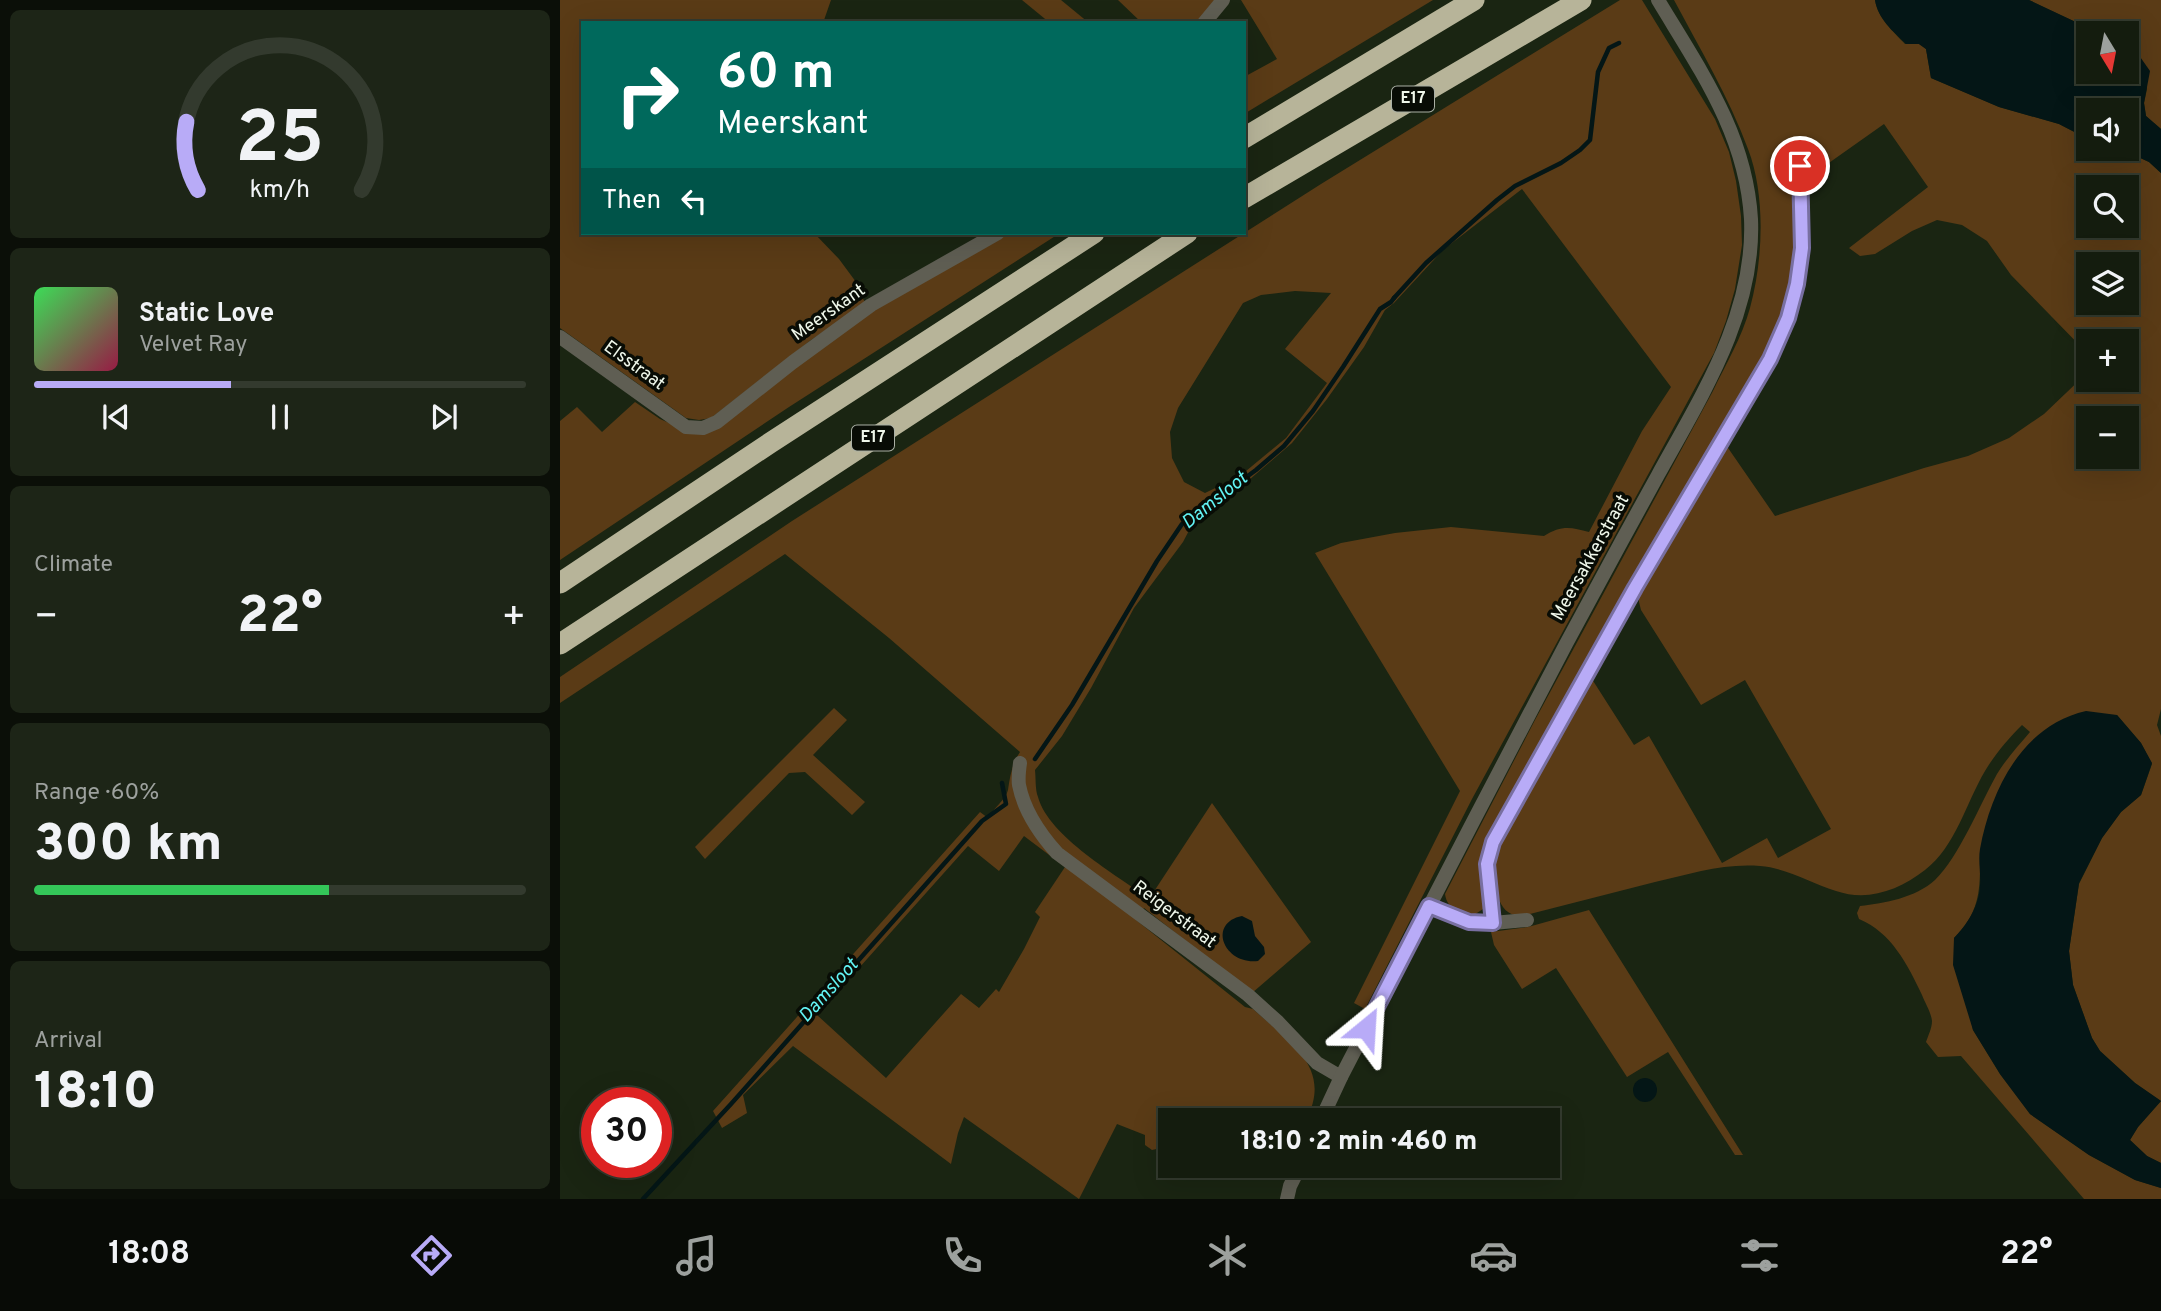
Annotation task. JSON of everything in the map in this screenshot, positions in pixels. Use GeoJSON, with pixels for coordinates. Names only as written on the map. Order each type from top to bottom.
{"type":"FeatureCollection","features":[{"type":"Feature","properties":{"kind":"highway"},"geometry":{"type":"LineString","coordinates":[[1246,137],[1474,0]]}},
{"type":"Feature","properties":{"kind":"highway","name":"E17"},"geometry":{"type":"LineString","coordinates":[[1246,197],[1581,0]]}},
{"type":"Feature","properties":{"kind":"highway"},"geometry":{"type":"LineString","coordinates":[[560,583],[1091,235]]}},
{"type":"Feature","properties":{"kind":"highway","name":"E17"},"geometry":{"type":"LineString","coordinates":[[560,644],[1184,235]]}},
{"type":"Feature","properties":{"kind":"street"},"geometry":{"type":"LineString","coordinates":[[1206,21],[1223,0]]}},
{"type":"Feature","properties":{"kind":"street","name":"Meersakkerstraat"},"geometry":{"type":"LineString","coordinates":[[1327,1108],[1429,906],[1595,590],[1700,399],[1733,330],[1748,276],[1751,219],[1746,180],[1738,148],[1723,109],[1658,0]]}},
{"type":"Feature","properties":{"kind":"street"},"geometry":{"type":"LineString","coordinates":[[1493,923],[1487,864],[1493,842],[1635,588],[1770,359],[1788,318],[1802,248],[1800,166]]}},
{"type":"Feature","properties":{"kind":"street","name":"Meerskant"},"geometry":{"type":"LineString","coordinates":[[686,427],[703,428],[717,422],[871,305],[994,235]]}},
{"type":"Feature","properties":{"kind":"street","name":"Elsstraat"},"geometry":{"type":"LineString","coordinates":[[560,337],[686,427]]}},
{"type":"Feature","properties":{"kind":"street","name":"Reigerstraat"},"geometry":{"type":"LineString","coordinates":[[1020,763],[1018,784],[1025,803],[1043,837],[1057,853],[1248,995],[1317,1063],[1341,1077]]}},
{"type":"Feature","properties":{"kind":"street"},"geometry":{"type":"LineString","coordinates":[[1429,906],[1469,922],[1528,920]]}},
{"type":"Feature","properties":{"kind":"street"},"geometry":{"type":"LineString","coordinates":[[1287,1199],[1294,1178]]}},
{"type":"Feature","properties":{"kind":"shaded area"},"geometry":{"type":"Polygon","coordinates":[[[560,0],[831,0],[824,21],[581,21],[581,235],[816,235],[856,282],[854,287],[866,303],[811,340],[711,418],[699,420],[686,418],[560,328],[560,0]]]}},
{"type":"Feature","properties":{"kind":"shaded area"},"geometry":{"type":"Polygon","coordinates":[[[1022,0],[1061,0],[1087,21],[1048,21],[1022,0]]]}},
{"type":"Feature","properties":{"kind":"shaded area"},"geometry":{"type":"Polygon","coordinates":[[[1118,0],[1215,0],[1198,21],[1140,21],[1118,0]]]}},
{"type":"Feature","properties":{"kind":"shaded area"},"geometry":{"type":"Polygon","coordinates":[[[1241,0],[1433,0],[1246,113],[1246,76],[1277,59],[1241,0]]]}},
{"type":"Feature","properties":{"kind":"shaded area"},"geometry":{"type":"Polygon","coordinates":[[[1620,0],[1642,0],[1715,119],[1729,152],[1741,216],[1742,245],[1735,289],[1714,353],[1472,799],[1365,1009],[1354,1003],[1460,791],[1315,553],[1341,543],[1395,533],[1451,527],[1544,536],[1566,528],[1589,532],[1642,431],[1671,387],[1522,189],[1443,250],[1385,310],[1364,347],[1292,443],[1221,504],[1194,521],[1183,542],[1134,608],[1062,736],[1035,770],[1038,797],[1055,826],[1086,854],[1149,899],[1212,803],[1311,942],[1252,993],[1144,908],[1136,920],[1245,1007],[1253,1009],[1293,1044],[1311,1070],[1314,1085],[1310,1108],[1158,1108],[1158,1149],[1152,1150],[1145,1145],[1145,1135],[1117,1124],[1079,1199],[964,1117],[951,1164],[793,1046],[743,1095],[747,1113],[722,1128],[713,1111],[980,812],[988,818],[1007,793],[1013,766],[1020,752],[889,638],[785,554],[560,703],[560,677],[792,521],[1241,235],[1246,235],[1246,232],[1321,184],[1620,0]],[[1295,291],[1261,295],[1243,303],[1178,408],[1170,432],[1172,458],[1184,482],[1205,493],[1240,476],[1286,438],[1327,383],[1285,349],[1331,293],[1295,291]],[[1024,836],[999,871],[968,846],[817,1015],[886,1078],[961,994],[979,1008],[996,989],[999,992],[1040,917],[1035,912],[1065,867],[1024,836]]]}},
{"type":"Feature","properties":{"kind":"shaded area"},"geometry":{"type":"Polygon","coordinates":[[[1674,0],[1875,0],[1883,19],[1905,44],[1919,44],[1926,49],[1931,78],[1999,107],[2059,124],[2076,133],[2076,161],[2139,161],[2139,157],[2161,173],[2161,709],[2157,725],[2161,736],[2161,1101],[2135,1083],[2100,1051],[2092,1038],[2073,985],[2069,951],[2079,884],[2102,838],[2121,812],[2141,795],[2152,764],[2141,743],[2117,715],[1980,850],[1979,887],[1975,908],[1954,938],[1973,1030],[2000,1074],[2030,1114],[2089,1155],[2135,1180],[2161,1188],[2161,1199],[2084,1199],[1961,1056],[1938,1057],[1926,1042],[1932,1021],[1911,972],[1889,941],[1859,919],[1857,913],[1860,906],[1889,901],[1918,891],[1935,880],[1944,870],[1961,844],[1997,774],[2030,732],[2022,725],[1989,765],[1953,837],[1936,860],[1915,877],[1883,892],[1848,894],[1780,870],[1747,865],[1694,873],[1526,915],[1507,912],[1498,897],[1494,852],[1590,676],[1634,745],[1649,736],[1722,863],[1767,838],[1778,858],[1831,829],[1745,680],[1701,705],[1641,610],[1639,592],[1726,445],[1775,516],[1968,456],[2009,438],[2044,414],[2076,383],[2076,392],[2139,392],[2139,329],[2076,329],[2076,342],[2011,275],[1987,241],[1962,225],[1937,220],[1912,231],[1875,254],[1860,256],[1849,248],[1928,187],[1884,124],[1809,177],[1798,174],[1799,228],[1794,278],[1781,326],[1493,833],[1483,909],[1474,915],[1455,909],[1446,899],[1445,894],[1535,720],[1713,391],[1747,319],[1760,249],[1758,187],[1748,149],[1714,73],[1674,0]]]}},
{"type":"Feature","properties":{"kind":"shaded area"},"geometry":{"type":"Polygon","coordinates":[[[1875,0],[2029,0],[2076,22],[2076,84],[2139,84],[2139,55],[2150,71],[2144,103],[2146,116],[2161,129],[2161,173],[2139,157],[2139,98],[2076,98],[2076,133],[2059,124],[1999,107],[1931,78],[1926,49],[1919,44],[1906,44],[1883,19],[1875,0]]]}},
{"type":"Feature","properties":{"kind":"shaded area"},"geometry":{"type":"Polygon","coordinates":[[[2029,0],[2161,0],[2161,129],[2146,116],[2144,103],[2147,89],[2139,61],[2139,21],[2076,22],[2029,0]]]}},
{"type":"Feature","properties":{"kind":"shaded area"},"geometry":{"type":"Polygon","coordinates":[[[1003,235],[1057,235],[789,407],[560,560],[560,421],[577,407],[602,432],[635,402],[660,419],[690,432],[874,310],[1003,235]]]}},
{"type":"Feature","properties":{"kind":"shaded area"},"geometry":{"type":"Polygon","coordinates":[[[834,708],[847,720],[813,755],[865,802],[852,815],[805,772],[789,773],[705,859],[695,847],[834,708]]]}},
{"type":"Feature","properties":{"kind":"shaded area"},"geometry":{"type":"Polygon","coordinates":[[[2086,711],[2117,715],[2141,743],[2152,763],[2141,795],[2121,812],[2102,838],[2079,883],[2069,951],[2073,985],[2092,1038],[2100,1051],[2135,1083],[2161,1101],[2130,1140],[2147,1156],[2161,1163],[2161,1188],[2135,1180],[2089,1155],[2030,1114],[2000,1074],[1973,1030],[1953,965],[1954,938],[1968,921],[1977,901],[1980,886],[1980,849],[1992,804],[2002,783],[2028,745],[2044,730],[2064,718],[2086,711]]]}},
{"type":"Feature","properties":{"kind":"shaded area"},"geometry":{"type":"Polygon","coordinates":[[[1589,910],[1743,1155],[1735,1155],[1668,1052],[1627,1077],[1556,968],[1522,989],[1494,945],[1491,932],[1528,927],[1589,910]]]}},
{"type":"Feature","properties":{"kind":"shaded area"},"geometry":{"type":"Polygon","coordinates":[[[1242,916],[1252,921],[1255,936],[1264,947],[1265,954],[1258,961],[1246,961],[1236,957],[1224,943],[1225,927],[1231,920],[1242,916]]]}},
{"type":"Feature","properties":{"kind":"shaded area"},"geometry":{"type":"Polygon","coordinates":[[[1645,1078],[1654,1081],[1657,1090],[1654,1099],[1645,1102],[1636,1099],[1633,1090],[1636,1081],[1645,1078]]]}},
{"type":"Feature","properties":{"kind":"shaded area"},"geometry":{"type":"Polygon","coordinates":[[[2161,1101],[2161,1163],[2147,1156],[2130,1140],[2161,1101]]]}},
{"type":"Feature","properties":{"kind":"waterway","name":"Damsloot"},"geometry":{"type":"LineString","coordinates":[[1394,298],[1426,263],[1497,200],[1515,186],[1561,163],[1590,140],[1598,72],[1609,48],[1619,43]]}},
{"type":"Feature","properties":{"kind":"waterway","name":"Damsloot"},"geometry":{"type":"LineString","coordinates":[[1035,759],[1072,705],[1157,561],[1182,524],[1284,446],[1313,411],[1380,309],[1394,298]]}},
{"type":"Feature","properties":{"kind":"waterway","name":"Damsloot"},"geometry":{"type":"LineString","coordinates":[[643,1199],[982,821],[1006,804],[1002,783]]}},
{"type":"Feature","properties":{"kind":"route"},"geometry":{"type":"LineString","coordinates":[[1366,1028],[1429,906],[1469,922],[1493,923],[1487,864],[1493,842],[1635,588],[1770,359],[1788,318],[1797,284],[1802,248],[1800,166]]}}]}
